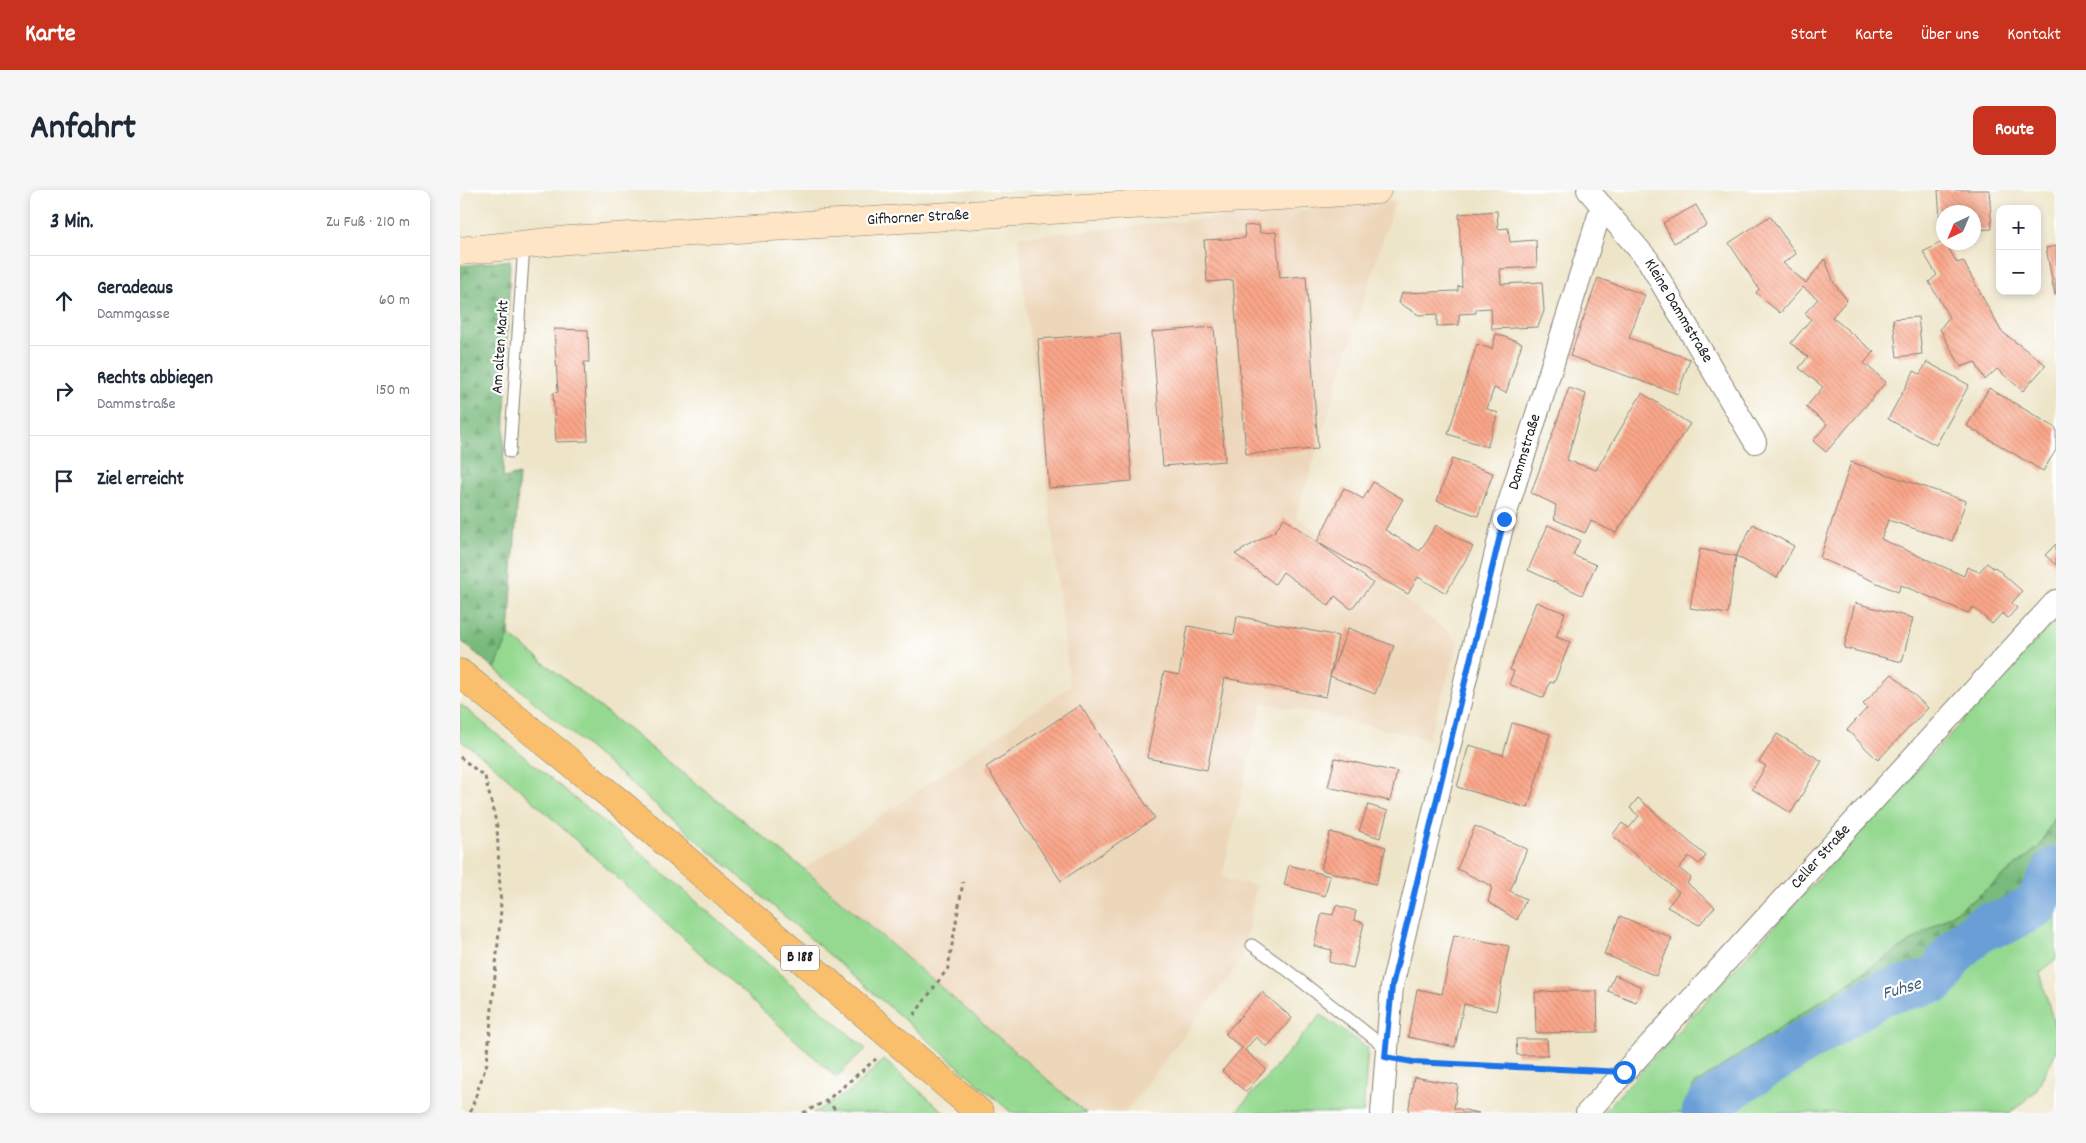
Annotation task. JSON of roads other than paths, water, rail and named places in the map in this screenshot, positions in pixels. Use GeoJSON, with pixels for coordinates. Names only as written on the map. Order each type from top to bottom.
{"type":"FeatureCollection","features":[{"type":"Feature","properties":{"kind":"main road","name":"B 188"},"geometry":{"type":"LineString","coordinates":[[460,673],[620,804],[980,1113]]}},
{"type":"Feature","properties":{"kind":"street","name":"Gifhorner Straße"},"geometry":{"type":"LineString","coordinates":[[460,251],[524,244],[1377,190]]}},
{"type":"Feature","properties":{"kind":"street","name":"Kleine Dammstraße"},"geometry":{"type":"LineString","coordinates":[[1595,198],[1648,260],[1754,442]]}},
{"type":"Feature","properties":{"kind":"street","name":"Dammstraße"},"geometry":{"type":"LineString","coordinates":[[1382,1113],[1385,1052],[1392,986],[1504,519],[1595,198]]}},
{"type":"Feature","properties":{"kind":"street","name":"Celler Straße"},"geometry":{"type":"LineString","coordinates":[[1587,1113],[2056,601]]}},
{"type":"Feature","properties":{"kind":"lane","name":"Am alten Markt"},"geometry":{"type":"LineString","coordinates":[[510,452],[524,244]]}},
{"type":"Feature","properties":{"kind":"lane"},"geometry":{"type":"LineString","coordinates":[[1252,945],[1287,970],[1385,1052]]}},
{"type":"Feature","properties":{"kind":"waterway","name":"Fuhse"},"geometry":{"type":"LineString","coordinates":[[1704,1113],[1708,1105],[1731,1088],[1882,993],[1937,980],[1950,958],[1964,943],[1985,926],[2005,922],[2036,905],[2056,869]]}}]}
